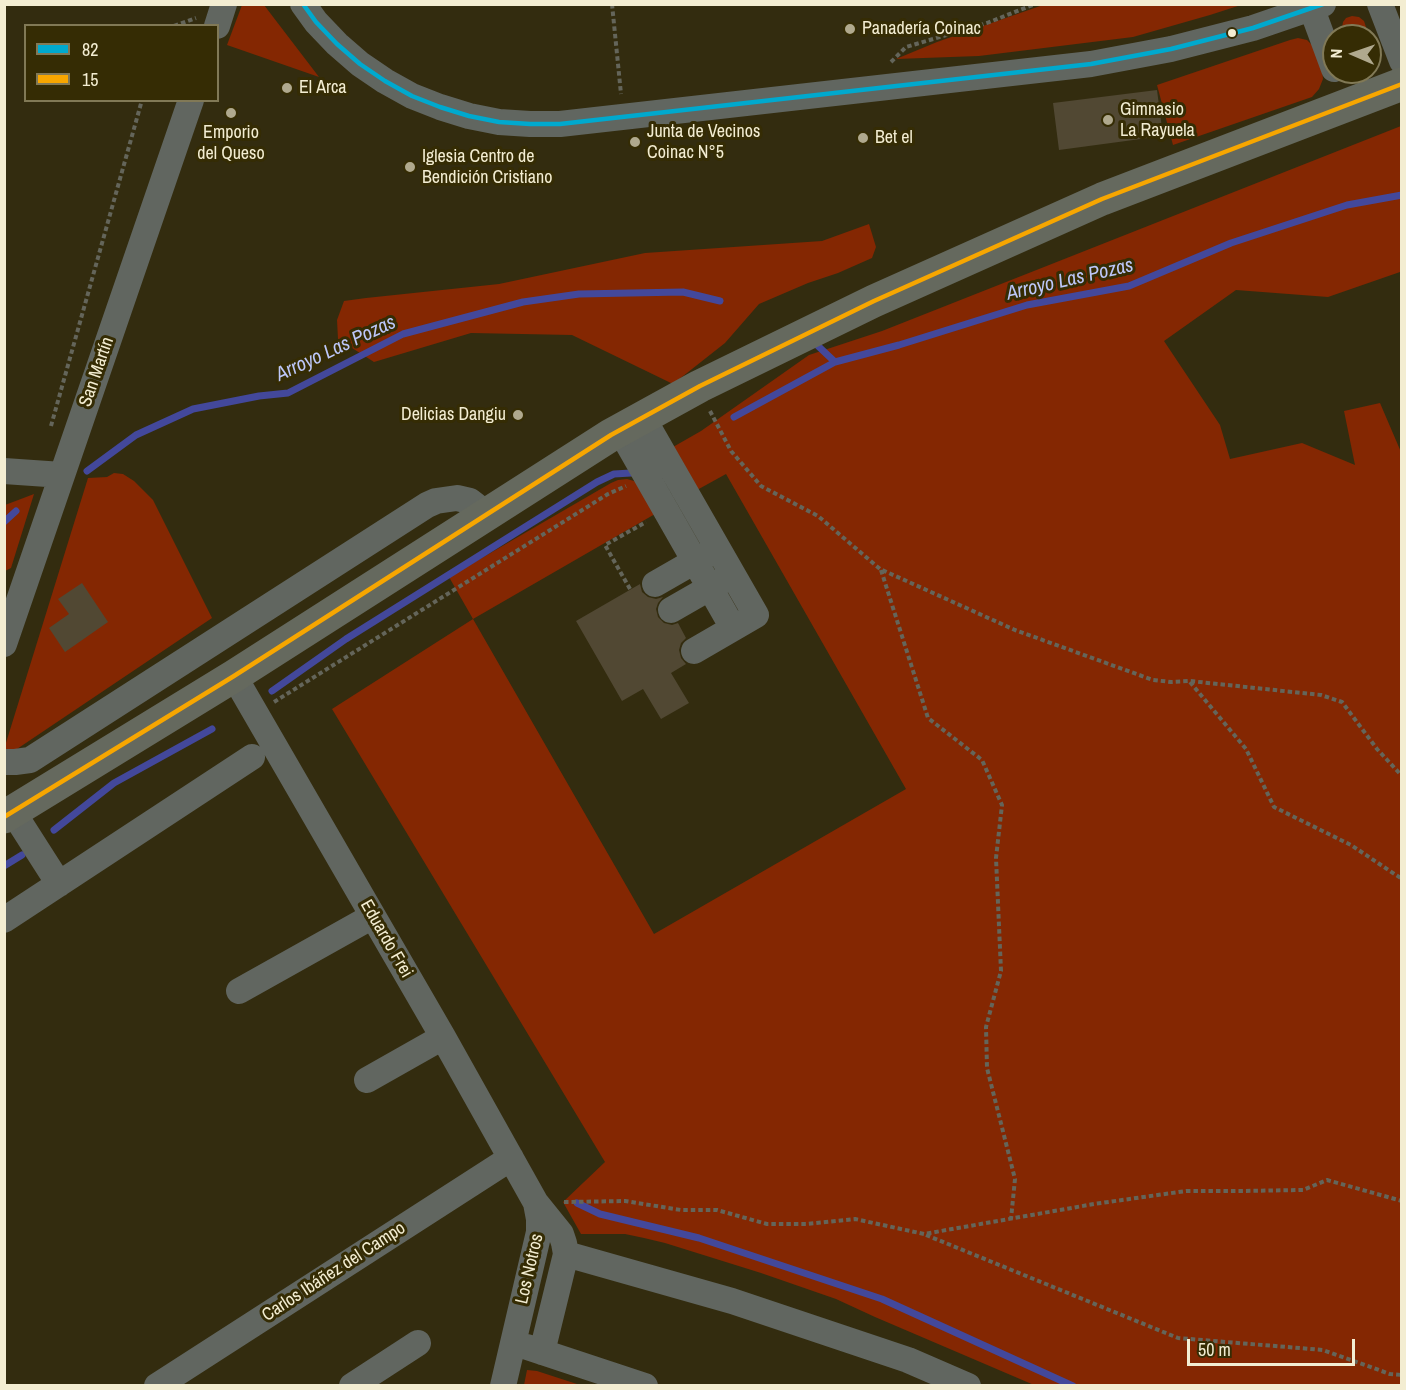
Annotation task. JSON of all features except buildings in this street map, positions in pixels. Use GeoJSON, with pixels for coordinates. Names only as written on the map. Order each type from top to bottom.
{"type":"FeatureCollection","features":[{"type":"Feature","properties":{"kind":"highway"},"geometry":{"type":"LineString","coordinates":[[9,814],[234,676],[632,424],[700,386],[874,302],[1102,199],[1401,84]]}},
{"type":"Feature","properties":{"kind":"street"},"geometry":{"type":"LineString","coordinates":[[218,24],[224,4]]}},
{"type":"Feature","properties":{"kind":"street"},"geometry":{"type":"LineString","coordinates":[[303,4],[337,44],[360,64],[412,96],[469,116],[499,122],[530,124],[560,124],[1091,64],[1171,49],[1253,28],[1315,6],[1322,28]]}},
{"type":"Feature","properties":{"kind":"street"},"geometry":{"type":"LineString","coordinates":[[1380,4],[1401,61]]}},
{"type":"Feature","properties":{"kind":"street"},"geometry":{"type":"LineString","coordinates":[[1340,84],[1348,106]]}},
{"type":"Feature","properties":{"kind":"street","name":"San Martín"},"geometry":{"type":"LineString","coordinates":[[4,644],[190,102]]}},
{"type":"Feature","properties":{"kind":"street"},"geometry":{"type":"LineString","coordinates":[[632,424],[733,575],[756,615],[714,595],[632,424]]}},
{"type":"Feature","properties":{"kind":"street"},"geometry":{"type":"LineString","coordinates":[[4,471],[62,475]]}},
{"type":"Feature","properties":{"kind":"street"},"geometry":{"type":"LineString","coordinates":[[4,762],[30,760],[427,505],[436,501],[458,498],[470,501],[488,515]]}},
{"type":"Feature","properties":{"kind":"street"},"geometry":{"type":"LineString","coordinates":[[714,595],[675,617],[714,595],[733,575]]}},
{"type":"Feature","properties":{"kind":"street","name":"Eduardo Frei"},"geometry":{"type":"LineString","coordinates":[[234,676],[443,1037],[536,1203]]}},
{"type":"Feature","properties":{"kind":"street"},"geometry":{"type":"LineString","coordinates":[[4,920],[252,757]]}},
{"type":"Feature","properties":{"kind":"street"},"geometry":{"type":"LineString","coordinates":[[9,814],[59,884]]}},
{"type":"Feature","properties":{"kind":"street"},"geometry":{"type":"LineString","coordinates":[[239,992],[373,916]]}},
{"type":"Feature","properties":{"kind":"street"},"geometry":{"type":"LineString","coordinates":[[367,1080],[443,1037]]}},
{"type":"Feature","properties":{"kind":"street","name":"Carlos Ibáñez del Campo"},"geometry":{"type":"LineString","coordinates":[[171,1382],[511,1158]]}},
{"type":"Feature","properties":{"kind":"street","name":"Los Notros"},"geometry":{"type":"LineString","coordinates":[[536,1203],[561,1234],[566,1254],[542,1352]]}},
{"type":"Feature","properties":{"kind":"street","name":"Los Notros"},"geometry":{"type":"LineString","coordinates":[[503,1386],[539,1232],[540,1219],[536,1203]]}},
{"type":"Feature","properties":{"kind":"street"},"geometry":{"type":"LineString","coordinates":[[566,1254],[732,1301],[908,1360],[968,1386]]}},
{"type":"Feature","properties":{"kind":"street"},"geometry":{"type":"LineString","coordinates":[[352,1386],[418,1343]]}},
{"type":"Feature","properties":{"kind":"street"},"geometry":{"type":"LineString","coordinates":[[512,1343],[645,1386]]}},
{"type":"Feature","properties":{"kind":"path"},"geometry":{"type":"LineString","coordinates":[[612,4],[624,116]]}},
{"type":"Feature","properties":{"kind":"path"},"geometry":{"type":"LineString","coordinates":[[865,88],[906,47],[987,23],[1035,4]]}},
{"type":"Feature","properties":{"kind":"path"},"geometry":{"type":"LineString","coordinates":[[51,428],[141,102]]}},
{"type":"Feature","properties":{"kind":"path"},"geometry":{"type":"LineString","coordinates":[[700,386],[708,407],[731,451],[761,486],[818,516],[880,569],[1015,630],[1153,680],[1190,681],[1321,696],[1342,702],[1377,750],[1401,776]]}},
{"type":"Feature","properties":{"kind":"path"},"geometry":{"type":"LineString","coordinates":[[255,713],[608,494],[633,484]]}},
{"type":"Feature","properties":{"kind":"path"},"geometry":{"type":"LineString","coordinates":[[630,589],[605,545],[656,516]]}},
{"type":"Feature","properties":{"kind":"path"},"geometry":{"type":"LineString","coordinates":[[880,569],[928,718],[982,759],[1002,805],[996,858],[1001,971],[986,1027],[987,1068],[1015,1179],[1011,1219]]}},
{"type":"Feature","properties":{"kind":"path"},"geometry":{"type":"LineString","coordinates":[[1190,681],[1246,749],[1274,807],[1351,845],[1401,879]]}},
{"type":"Feature","properties":{"kind":"path"},"geometry":{"type":"LineString","coordinates":[[924,1234],[1094,1204],[1186,1191],[1303,1190],[1327,1180],[1401,1202]]}},
{"type":"Feature","properties":{"kind":"path"},"geometry":{"type":"LineString","coordinates":[[536,1203],[625,1201],[681,1210],[717,1210],[767,1224],[806,1224],[855,1219],[924,1234],[1178,1338],[1323,1350],[1390,1374],[1401,1375]]}},
{"type":"Feature","properties":{"kind":"shaded area"},"geometry":{"type":"Polygon","coordinates":[[[242,5],[264,5],[319,77],[227,45],[242,5]]]}},
{"type":"Feature","properties":{"kind":"shaded area"},"geometry":{"type":"Polygon","coordinates":[[[1043,5],[1241,5],[1133,37],[979,56],[896,59],[937,42],[1043,5]]]}},
{"type":"Feature","properties":{"kind":"shaded area"},"geometry":{"type":"Polygon","coordinates":[[[1359,17],[1365,24],[1343,24],[1346,18],[1359,17]]]}},
{"type":"Feature","properties":{"kind":"shaded area"},"geometry":{"type":"Polygon","coordinates":[[[1298,38],[1307,40],[1312,45],[1322,70],[1322,82],[1312,97],[1173,145],[1157,85],[1298,38]]]}},
{"type":"Feature","properties":{"kind":"shaded area"},"geometry":{"type":"Polygon","coordinates":[[[1401,126],[1401,274],[1400,272],[1328,297],[1236,290],[1164,341],[1220,425],[1230,459],[1302,443],[1355,465],[1344,411],[1380,403],[1401,452],[1401,1385],[1034,1385],[836,1299],[761,1273],[644,1238],[625,1234],[581,1234],[563,1202],[605,1162],[332,709],[473,619],[654,934],[906,789],[726,474],[697,490],[673,447],[701,431],[809,355],[882,331],[1401,126]]]}},
{"type":"Feature","properties":{"kind":"shaded area"},"geometry":{"type":"Polygon","coordinates":[[[869,224],[876,247],[872,258],[759,304],[725,343],[673,384],[572,335],[471,333],[374,362],[338,339],[337,320],[344,301],[499,284],[645,253],[822,241],[869,224]]]}},
{"type":"Feature","properties":{"kind":"shaded area"},"geometry":{"type":"Polygon","coordinates":[[[114,473],[123,474],[134,481],[153,500],[212,618],[11,753],[5,751],[88,478],[107,477],[114,473]]]}},
{"type":"Feature","properties":{"kind":"shaded area"},"geometry":{"type":"Polygon","coordinates":[[[627,479],[640,486],[655,514],[473,619],[449,577],[611,483],[627,479]]]}},
{"type":"Feature","properties":{"kind":"shaded area"},"geometry":{"type":"Polygon","coordinates":[[[34,494],[11,568],[5,571],[5,505],[34,494]]]}},
{"type":"Feature","properties":{"kind":"shaded area"},"geometry":{"type":"Polygon","coordinates":[[[527,1370],[537,1371],[580,1385],[524,1385],[527,1370]]]}},
{"type":"Feature","properties":{"kind":"waterway","name":"Arroyo Las Pozas"},"geometry":{"type":"LineString","coordinates":[[817,345],[835,362],[899,345],[1027,305],[1129,286],[1231,243],[1347,205],[1402,195]]}},
{"type":"Feature","properties":{"kind":"waterway","name":"Arroyo Las Pozas"},"geometry":{"type":"LineString","coordinates":[[87,471],[136,435],[193,409],[259,396],[288,393],[403,334],[523,302],[579,294],[683,292],[720,301]]}},
{"type":"Feature","properties":{"kind":"waterway"},"geometry":{"type":"LineString","coordinates":[[734,417],[835,362]]}},
{"type":"Feature","properties":{"kind":"waterway"},"geometry":{"type":"LineString","coordinates":[[272,691],[346,639],[597,482],[614,474],[631,473]]}},
{"type":"Feature","properties":{"kind":"waterway","name":"Arroyo Las Pozas"},"geometry":{"type":"LineString","coordinates":[[4,522],[16,511]]}},
{"type":"Feature","properties":{"kind":"waterway"},"geometry":{"type":"LineString","coordinates":[[54,830],[114,783],[212,729]]}},
{"type":"Feature","properties":{"kind":"waterway"},"geometry":{"type":"LineString","coordinates":[[4,866],[22,855]]}},
{"type":"Feature","properties":{"kind":"waterway"},"geometry":{"type":"LineString","coordinates":[[577,1203],[600,1214],[699,1238],[882,1299],[1073,1386]]}},
{"type":"Feature","properties":{"kind":"transit line","name":"82"},"geometry":{"type":"LineString","coordinates":[[303,4],[316,22],[360,64],[412,96],[469,116],[499,122],[530,124],[560,124],[1091,64],[1171,49],[1253,28],[1323,4]]}},
{"type":"Feature","properties":{"kind":"transit line","name":"15"},"geometry":{"type":"LineString","coordinates":[[4,817],[234,676],[611,435],[700,386],[874,301],[1102,199],[1402,84]]}},
{"type":"Feature","properties":{"kind":"place","name":"Panadería Coinac"},"geometry":{"type":"Point","coordinates":[850,29]}},
{"type":"Feature","properties":{"kind":"place","name":"El Arca"},"geometry":{"type":"Point","coordinates":[287,88]}},
{"type":"Feature","properties":{"kind":"place","name":"Emporio del Queso"},"geometry":{"type":"Point","coordinates":[231,113]}},
{"type":"Feature","properties":{"kind":"place","name":"Gimnasio La Rayuela"},"geometry":{"type":"Point","coordinates":[1108,120]}},
{"type":"Feature","properties":{"kind":"place","name":"Bet el"},"geometry":{"type":"Point","coordinates":[863,138]}},
{"type":"Feature","properties":{"kind":"place","name":"Junta de Vecinos Coinac N°5"},"geometry":{"type":"Point","coordinates":[635,142]}},
{"type":"Feature","properties":{"kind":"place","name":"Iglesia Centro de Bendición Cristiano"},"geometry":{"type":"Point","coordinates":[410,167]}},
{"type":"Feature","properties":{"kind":"place","name":"Delicias Dangiu"},"geometry":{"type":"Point","coordinates":[518,415]}}]}
